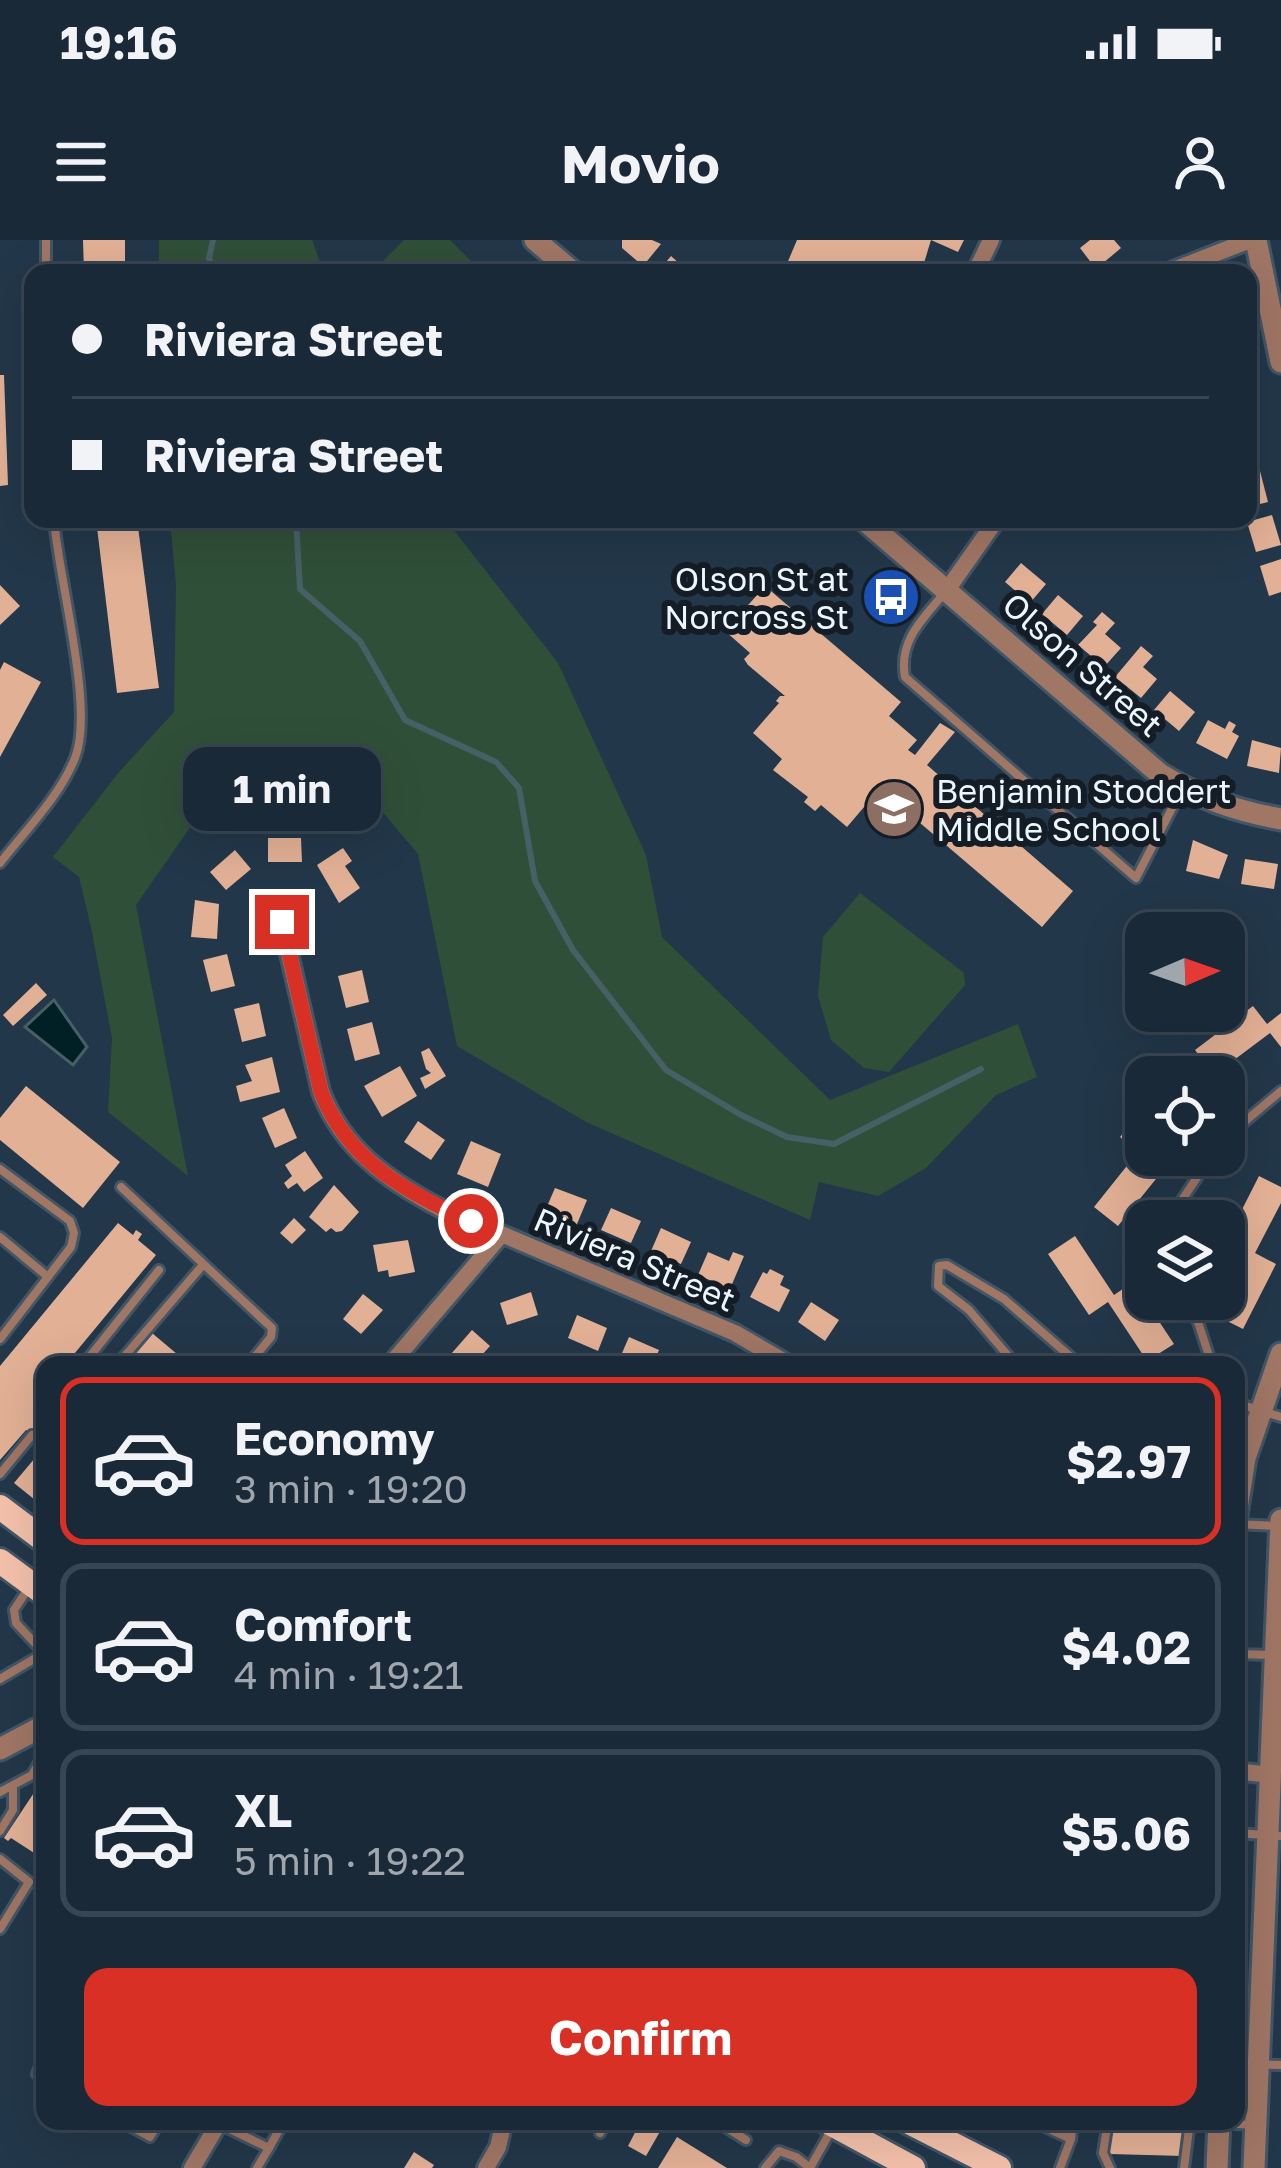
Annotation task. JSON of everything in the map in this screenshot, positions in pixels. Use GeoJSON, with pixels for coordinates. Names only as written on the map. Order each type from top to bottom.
{"type":"FeatureCollection","features":[{"type":"Feature","properties":{"kind":"main road"},"geometry":{"type":"LineString","coordinates":[[0,1508],[36,1534]]}},
{"type":"Feature","properties":{"kind":"main road"},"geometry":{"type":"LineString","coordinates":[[0,1561],[36,1588]]}},
{"type":"Feature","properties":{"kind":"main road"},"geometry":{"type":"LineString","coordinates":[[842,2130],[900,2165]]}},
{"type":"Feature","properties":{"kind":"main road"},"geometry":{"type":"LineString","coordinates":[[932,2130],[999,2168]]}},
{"type":"Feature","properties":{"kind":"street"},"geometry":{"type":"LineString","coordinates":[[535,240],[563,264]]}},
{"type":"Feature","properties":{"kind":"street"},"geometry":{"type":"LineString","coordinates":[[1189,264],[1252,240],[1281,362]]}},
{"type":"Feature","properties":{"kind":"street","name":"Olson Street"},"geometry":{"type":"LineString","coordinates":[[874,528],[1127,746],[1183,788],[1230,808],[1281,818]]}},
{"type":"Feature","properties":{"kind":"street"},"geometry":{"type":"LineString","coordinates":[[946,590],[991,528]]}},
{"type":"Feature","properties":{"kind":"street","name":"Riviera Street"},"geometry":{"type":"LineString","coordinates":[[282,922],[321,1092],[331,1118],[365,1160],[396,1185],[735,1334],[774,1356]]}},
{"type":"Feature","properties":{"kind":"street"},"geometry":{"type":"LineString","coordinates":[[398,1356],[501,1235]]}},
{"type":"Feature","properties":{"kind":"street"},"geometry":{"type":"LineString","coordinates":[[1245,1458],[1270,1414],[1281,1354]]}},
{"type":"Feature","properties":{"kind":"street"},"geometry":{"type":"LineString","coordinates":[[1254,2168],[1256,2125],[1247,2064],[1274,1835],[1270,1774],[1281,1524]]}},
{"type":"Feature","properties":{"kind":"street"},"geometry":{"type":"LineString","coordinates":[[0,1749],[36,1729]]}},
{"type":"Feature","properties":{"kind":"street"},"geometry":{"type":"LineString","coordinates":[[1245,1773],[1270,1774]]}},
{"type":"Feature","properties":{"kind":"street"},"geometry":{"type":"LineString","coordinates":[[192,2168],[213,2130]]}},
{"type":"Feature","properties":{"kind":"street"},"geometry":{"type":"LineString","coordinates":[[486,2168],[502,2130]]}},
{"type":"Feature","properties":{"kind":"street"},"geometry":{"type":"LineString","coordinates":[[1216,2168],[1218,2130]]}},
{"type":"Feature","properties":{"kind":"lane"},"geometry":{"type":"LineString","coordinates":[[0,863],[69,772],[81,740],[74,652],[55,528]]}},
{"type":"Feature","properties":{"kind":"lane"},"geometry":{"type":"LineString","coordinates":[[946,590],[905,646],[905,677],[1136,878],[1183,788]]}},
{"type":"Feature","properties":{"kind":"lane"},"geometry":{"type":"LineString","coordinates":[[1245,1121],[1281,1091]]}},
{"type":"Feature","properties":{"kind":"lane"},"geometry":{"type":"LineString","coordinates":[[0,1169],[70,1221],[74,1233],[71,1247],[0,1339]]}},
{"type":"Feature","properties":{"kind":"lane"},"geometry":{"type":"LineString","coordinates":[[121,1187],[272,1328],[271,1337],[255,1356]]}},
{"type":"Feature","properties":{"kind":"lane"},"geometry":{"type":"LineString","coordinates":[[0,1237],[49,1277]]}},
{"type":"Feature","properties":{"kind":"lane"},"geometry":{"type":"LineString","coordinates":[[1008,1356],[969,1310],[938,1286],[939,1267],[946,1264],[1004,1300],[1069,1356]]}},
{"type":"Feature","properties":{"kind":"lane"},"geometry":{"type":"LineString","coordinates":[[125,1356],[202,1266]]}},
{"type":"Feature","properties":{"kind":"lane"},"geometry":{"type":"LineString","coordinates":[[90,1356],[159,1270]]}},
{"type":"Feature","properties":{"kind":"lane"},"geometry":{"type":"LineString","coordinates":[[1197,1320],[1209,1356]]}},
{"type":"Feature","properties":{"kind":"lane"},"geometry":{"type":"LineString","coordinates":[[0,1474],[32,1436]]}},
{"type":"Feature","properties":{"kind":"lane"},"geometry":{"type":"LineString","coordinates":[[1245,1521],[1281,1524]]}},
{"type":"Feature","properties":{"kind":"lane"},"geometry":{"type":"LineString","coordinates":[[36,1591],[14,1610],[16,1624],[36,1645]]}},
{"type":"Feature","properties":{"kind":"lane"},"geometry":{"type":"LineString","coordinates":[[1245,1654],[1278,1656]]}},
{"type":"Feature","properties":{"kind":"lane"},"geometry":{"type":"LineString","coordinates":[[0,1679],[36,1659]]}},
{"type":"Feature","properties":{"kind":"lane"},"geometry":{"type":"LineString","coordinates":[[0,1792],[32,1775],[36,1768]]}},
{"type":"Feature","properties":{"kind":"lane"},"geometry":{"type":"LineString","coordinates":[[0,1831],[13,1810],[13,1786]]}},
{"type":"Feature","properties":{"kind":"lane"},"geometry":{"type":"LineString","coordinates":[[0,1859],[29,1882],[0,1928]]}},
{"type":"Feature","properties":{"kind":"lane"},"geometry":{"type":"LineString","coordinates":[[1247,2064],[1281,2065]]}},
{"type":"Feature","properties":{"kind":"lane"},"geometry":{"type":"LineString","coordinates":[[1245,2124],[1256,2125]]}},
{"type":"Feature","properties":{"kind":"lane"},"geometry":{"type":"LineString","coordinates":[[233,2130],[269,2148]]}},
{"type":"Feature","properties":{"kind":"lane"},"geometry":{"type":"LineString","coordinates":[[257,2168],[279,2130]]}},
{"type":"Feature","properties":{"kind":"lane"},"geometry":{"type":"LineString","coordinates":[[730,2130],[746,2140]]}},
{"type":"Feature","properties":{"kind":"lane"},"geometry":{"type":"LineString","coordinates":[[765,2168],[778,2151],[810,2168],[827,2130]]}},
{"type":"Feature","properties":{"kind":"lane"},"geometry":{"type":"LineString","coordinates":[[1052,2130],[1071,2139]]}},
{"type":"Feature","properties":{"kind":"lane"},"geometry":{"type":"LineString","coordinates":[[1060,2168],[1072,2130]]}},
{"type":"Feature","properties":{"kind":"lane"},"geometry":{"type":"LineString","coordinates":[[1107,2130],[1103,2153],[1110,2168]]}},
{"type":"Feature","properties":{"kind":"lane"},"geometry":{"type":"LineString","coordinates":[[1184,2168],[1189,2130]]}},
{"type":"Feature","properties":{"kind":"green space"},"geometry":{"type":"Polygon","coordinates":[[[159,240],[312,240],[321,264],[159,264],[159,240]]]}},
{"type":"Feature","properties":{"kind":"green space"},"geometry":{"type":"Polygon","coordinates":[[[404,240],[450,240],[474,264],[380,264],[404,240]]]}},
{"type":"Feature","properties":{"kind":"green space"},"geometry":{"type":"Polygon","coordinates":[[[171,528],[452,528],[558,663],[646,855],[662,937],[830,1100],[1018,1024],[1037,1077],[996,1095],[926,1168],[878,1196],[819,1182],[810,1220],[586,1122],[457,1046],[418,854],[360,785],[247,754],[136,905],[188,1176],[108,1112],[112,1038],[91,927],[79,877],[53,857],[119,772],[174,712],[176,585],[171,528]]]}},
{"type":"Feature","properties":{"kind":"green space"},"geometry":{"type":"Polygon","coordinates":[[[860,893],[964,973],[965,985],[889,1072],[864,1068],[831,1040],[818,996],[823,937],[860,893]]]}},
{"type":"Feature","properties":{"kind":"shaded area"},"geometry":{"type":"Polygon","coordinates":[[[54,1000],[87,1047],[73,1065],[25,1027],[54,1000]]]}},
{"type":"Feature","properties":{"kind":"building"},"geometry":{"type":"Polygon","coordinates":[[[83,240],[125,240],[125,264],[84,264],[83,240]]]}},
{"type":"Feature","properties":{"kind":"building"},"geometry":{"type":"Polygon","coordinates":[[[622,240],[661,244],[645,264],[622,248],[622,240]]]}},
{"type":"Feature","properties":{"kind":"building"},"geometry":{"type":"Polygon","coordinates":[[[797,240],[931,240],[924,264],[787,264],[797,240]]]}},
{"type":"Feature","properties":{"kind":"building"},"geometry":{"type":"Polygon","coordinates":[[[931,240],[964,240],[958,252],[931,240]]]}},
{"type":"Feature","properties":{"kind":"building"},"geometry":{"type":"Polygon","coordinates":[[[1090,240],[1114,240],[1121,248],[1102,264],[1092,264],[1080,248],[1090,240]]]}},
{"type":"Feature","properties":{"kind":"building"},"geometry":{"type":"Polygon","coordinates":[[[0,375],[4,375],[8,485],[0,486],[0,375]]]}},
{"type":"Feature","properties":{"kind":"building"},"geometry":{"type":"Polygon","coordinates":[[[1257,472],[1268,502],[1257,505],[1257,472]]]}},
{"type":"Feature","properties":{"kind":"building"},"geometry":{"type":"Polygon","coordinates":[[[1272,515],[1281,545],[1256,552],[1249,528],[1257,528],[1257,519],[1272,515]]]}},
{"type":"Feature","properties":{"kind":"building"},"geometry":{"type":"Polygon","coordinates":[[[97,528],[138,528],[159,688],[117,693],[97,528]]]}},
{"type":"Feature","properties":{"kind":"building"},"geometry":{"type":"Polygon","coordinates":[[[1281,559],[1281,592],[1269,596],[1260,566],[1281,559]]]}},
{"type":"Feature","properties":{"kind":"building"},"geometry":{"type":"Polygon","coordinates":[[[1021,563],[1046,584],[1030,603],[1005,582],[1021,563]]]}},
{"type":"Feature","properties":{"kind":"building"},"geometry":{"type":"Polygon","coordinates":[[[0,585],[20,606],[0,625],[0,585]]]}},
{"type":"Feature","properties":{"kind":"building"},"geometry":{"type":"Polygon","coordinates":[[[765,586],[901,702],[889,716],[917,740],[908,750],[915,755],[940,723],[955,732],[927,765],[1073,891],[1042,927],[899,805],[895,809],[876,793],[847,827],[821,805],[815,811],[804,802],[808,797],[773,770],[782,759],[753,733],[780,696],[785,696],[748,665],[744,659],[750,653],[725,631],[765,586]]]}},
{"type":"Feature","properties":{"kind":"building"},"geometry":{"type":"Polygon","coordinates":[[[1058,595],[1083,616],[1067,635],[1042,614],[1058,595]]]}},
{"type":"Feature","properties":{"kind":"building"},"geometry":{"type":"Polygon","coordinates":[[[1102,612],[1115,623],[1105,634],[1121,648],[1104,667],[1078,645],[1097,625],[1093,622],[1102,612]]]}},
{"type":"Feature","properties":{"kind":"building"},"geometry":{"type":"Polygon","coordinates":[[[1141,646],[1153,656],[1143,667],[1157,679],[1141,698],[1115,677],[1141,646]]]}},
{"type":"Feature","properties":{"kind":"building"},"geometry":{"type":"Polygon","coordinates":[[[4,662],[41,682],[0,757],[0,670],[4,662]]]}},
{"type":"Feature","properties":{"kind":"building"},"geometry":{"type":"Polygon","coordinates":[[[1170,691],[1195,712],[1179,731],[1154,710],[1170,691]]]}},
{"type":"Feature","properties":{"kind":"building"},"geometry":{"type":"Polygon","coordinates":[[[1208,720],[1225,729],[1229,721],[1236,725],[1232,732],[1239,736],[1227,759],[1196,743],[1208,720]]]}},
{"type":"Feature","properties":{"kind":"building"},"geometry":{"type":"Polygon","coordinates":[[[1252,740],[1281,748],[1279,773],[1247,766],[1252,740]]]}},
{"type":"Feature","properties":{"kind":"building"},"geometry":{"type":"Polygon","coordinates":[[[268,838],[301,838],[302,862],[268,862],[268,838]]]}},
{"type":"Feature","properties":{"kind":"building"},"geometry":{"type":"Polygon","coordinates":[[[1193,840],[1228,855],[1219,879],[1186,871],[1193,840]]]}},
{"type":"Feature","properties":{"kind":"building"},"geometry":{"type":"Polygon","coordinates":[[[343,848],[352,861],[345,866],[360,888],[339,903],[317,865],[343,848]]]}},
{"type":"Feature","properties":{"kind":"building"},"geometry":{"type":"Polygon","coordinates":[[[235,850],[251,869],[226,890],[210,872],[235,850]]]}},
{"type":"Feature","properties":{"kind":"building"},"geometry":{"type":"Polygon","coordinates":[[[1245,859],[1278,864],[1274,889],[1241,884],[1245,859]]]}},
{"type":"Feature","properties":{"kind":"building"},"geometry":{"type":"Polygon","coordinates":[[[195,900],[219,904],[217,939],[191,937],[195,900]]]}},
{"type":"Feature","properties":{"kind":"building"},"geometry":{"type":"Polygon","coordinates":[[[227,954],[235,986],[211,992],[203,960],[227,954]]]}},
{"type":"Feature","properties":{"kind":"building"},"geometry":{"type":"Polygon","coordinates":[[[362,970],[369,1002],[346,1008],[338,976],[362,970]]]}},
{"type":"Feature","properties":{"kind":"building"},"geometry":{"type":"Polygon","coordinates":[[[36,983],[47,995],[13,1026],[3,1015],[36,983]]]}},
{"type":"Feature","properties":{"kind":"building"},"geometry":{"type":"Polygon","coordinates":[[[259,1003],[266,1036],[242,1042],[234,1009],[259,1003]]]}},
{"type":"Feature","properties":{"kind":"building"},"geometry":{"type":"Polygon","coordinates":[[[1253,1006],[1267,1024],[1281,1013],[1281,1047],[1270,1033],[1239,1056],[1200,1056],[1195,1050],[1219,1032],[1245,1032],[1245,1012],[1253,1006]]]}},
{"type":"Feature","properties":{"kind":"building"},"geometry":{"type":"Polygon","coordinates":[[[372,1022],[380,1054],[355,1061],[347,1029],[372,1022]]]}},
{"type":"Feature","properties":{"kind":"building"},"geometry":{"type":"Polygon","coordinates":[[[429,1048],[446,1076],[425,1089],[420,1078],[431,1073],[421,1052],[429,1048]]]}},
{"type":"Feature","properties":{"kind":"building"},"geometry":{"type":"Polygon","coordinates":[[[272,1057],[280,1092],[240,1102],[236,1086],[252,1081],[245,1065],[272,1057]]]}},
{"type":"Feature","properties":{"kind":"building"},"geometry":{"type":"Polygon","coordinates":[[[400,1066],[417,1096],[382,1117],[364,1086],[400,1066]]]}},
{"type":"Feature","properties":{"kind":"building"},"geometry":{"type":"Polygon","coordinates":[[[26,1086],[120,1162],[83,1208],[0,1140],[0,1118],[26,1086]]]}},
{"type":"Feature","properties":{"kind":"building"},"geometry":{"type":"Polygon","coordinates":[[[284,1108],[297,1138],[275,1148],[262,1118],[284,1108]]]}},
{"type":"Feature","properties":{"kind":"building"},"geometry":{"type":"Polygon","coordinates":[[[418,1121],[445,1140],[431,1160],[404,1142],[418,1121]]]}},
{"type":"Feature","properties":{"kind":"building"},"geometry":{"type":"Polygon","coordinates":[[[471,1141],[501,1154],[488,1187],[457,1174],[471,1141]]]}},
{"type":"Feature","properties":{"kind":"building"},"geometry":{"type":"Polygon","coordinates":[[[305,1151],[323,1178],[304,1192],[297,1183],[288,1189],[284,1183],[292,1176],[285,1165],[305,1151]]]}},
{"type":"Feature","properties":{"kind":"building"},"geometry":{"type":"Polygon","coordinates":[[[1125,1168],[1125,1176],[1158,1176],[1139,1200],[1125,1200],[1125,1217],[1118,1226],[1094,1207],[1125,1168]]]}},
{"type":"Feature","properties":{"kind":"building"},"geometry":{"type":"Polygon","coordinates":[[[1259,1176],[1281,1187],[1281,1203],[1255,1253],[1276,1264],[1243,1329],[1225,1320],[1245,1320],[1245,1204],[1259,1176]]]}},
{"type":"Feature","properties":{"kind":"building"},"geometry":{"type":"Polygon","coordinates":[[[334,1185],[359,1212],[342,1231],[331,1228],[326,1232],[309,1217],[334,1185]]]}},
{"type":"Feature","properties":{"kind":"building"},"geometry":{"type":"Polygon","coordinates":[[[555,1188],[587,1200],[577,1224],[545,1211],[555,1188]]]}},
{"type":"Feature","properties":{"kind":"building"},"geometry":{"type":"Polygon","coordinates":[[[611,1208],[641,1221],[631,1243],[601,1230],[611,1208]]]}},
{"type":"Feature","properties":{"kind":"building"},"geometry":{"type":"Polygon","coordinates":[[[294,1218],[306,1230],[292,1244],[280,1233],[294,1218]]]}},
{"type":"Feature","properties":{"kind":"building"},"geometry":{"type":"Polygon","coordinates":[[[118,1223],[133,1235],[136,1230],[142,1234],[138,1240],[156,1255],[72,1356],[36,1356],[36,1439],[26,1430],[0,1460],[0,1366],[118,1223]]]}},
{"type":"Feature","properties":{"kind":"building"},"geometry":{"type":"Polygon","coordinates":[[[661,1228],[691,1242],[681,1264],[651,1251],[661,1228]]]}},
{"type":"Feature","properties":{"kind":"building"},"geometry":{"type":"Polygon","coordinates":[[[1075,1236],[1114,1295],[1125,1287],[1125,1320],[1158,1320],[1174,1344],[1155,1356],[1144,1356],[1108,1302],[1089,1315],[1048,1254],[1075,1236]]]}},
{"type":"Feature","properties":{"kind":"building"},"geometry":{"type":"Polygon","coordinates":[[[408,1240],[415,1272],[389,1277],[388,1270],[378,1272],[373,1245],[408,1240]]]}},
{"type":"Feature","properties":{"kind":"building"},"geometry":{"type":"Polygon","coordinates":[[[708,1252],[729,1261],[733,1252],[744,1256],[730,1289],[698,1275],[708,1252]]]}},
{"type":"Feature","properties":{"kind":"building"},"geometry":{"type":"Polygon","coordinates":[[[770,1269],[784,1276],[780,1285],[790,1290],[779,1312],[750,1297],[763,1272],[770,1269]]]}},
{"type":"Feature","properties":{"kind":"building"},"geometry":{"type":"Polygon","coordinates":[[[531,1292],[538,1315],[507,1325],[500,1303],[531,1292]]]}},
{"type":"Feature","properties":{"kind":"building"},"geometry":{"type":"Polygon","coordinates":[[[363,1294],[383,1310],[361,1334],[343,1319],[363,1294]]]}},
{"type":"Feature","properties":{"kind":"building"},"geometry":{"type":"Polygon","coordinates":[[[811,1302],[839,1320],[825,1341],[798,1322],[811,1302]]]}},
{"type":"Feature","properties":{"kind":"building"},"geometry":{"type":"Polygon","coordinates":[[[577,1315],[607,1328],[598,1351],[568,1338],[577,1315]]]}},
{"type":"Feature","properties":{"kind":"building"},"geometry":{"type":"Polygon","coordinates":[[[472,1330],[490,1346],[481,1356],[451,1354],[472,1330]]]}},
{"type":"Feature","properties":{"kind":"building"},"geometry":{"type":"Polygon","coordinates":[[[152,1333],[179,1356],[133,1356],[152,1333]]]}},
{"type":"Feature","properties":{"kind":"building"},"geometry":{"type":"Polygon","coordinates":[[[629,1337],[659,1350],[657,1356],[621,1356],[629,1337]]]}},
{"type":"Feature","properties":{"kind":"building"},"geometry":{"type":"Polygon","coordinates":[[[36,1457],[36,1501],[14,1483],[36,1457]]]}},
{"type":"Feature","properties":{"kind":"building"},"geometry":{"type":"Polygon","coordinates":[[[36,1790],[36,1854],[4,1838],[36,1790]]]}},
{"type":"Feature","properties":{"kind":"building"},"geometry":{"type":"Polygon","coordinates":[[[636,2130],[661,2130],[646,2156],[628,2146],[636,2130]]]}},
{"type":"Feature","properties":{"kind":"building"},"geometry":{"type":"Polygon","coordinates":[[[1110,2131],[1183,2133],[1183,2156],[1110,2154],[1110,2131]]]}},
{"type":"Feature","properties":{"kind":"building"},"geometry":{"type":"Polygon","coordinates":[[[677,2137],[727,2168],[658,2168],[677,2137]]]}},
{"type":"Feature","properties":{"kind":"building"},"geometry":{"type":"Polygon","coordinates":[[[414,2152],[434,2165],[432,2168],[404,2168],[414,2152]]]}},
{"type":"Feature","properties":{"kind":"waterway"},"geometry":{"type":"LineString","coordinates":[[211,264],[213,240]]}},
{"type":"Feature","properties":{"kind":"waterway"},"geometry":{"type":"LineString","coordinates":[[297,528],[300,589],[360,641],[405,720],[496,762],[519,788],[535,881],[573,950],[666,1070],[787,1137],[834,1144],[981,1069]]}},
{"type":"Feature","properties":{"kind":"place","name":"Olson St at Norcross St"},"geometry":{"type":"Point","coordinates":[891,597]}},
{"type":"Feature","properties":{"kind":"place","name":"Benjamin Stoddert Middle School"},"geometry":{"type":"Point","coordinates":[894,809]}},
{"type":"Feature","properties":{"kind":"route"},"geometry":{"type":"LineString","coordinates":[[282,922],[331,1118],[365,1160],[396,1185],[471,1221]]}}]}
